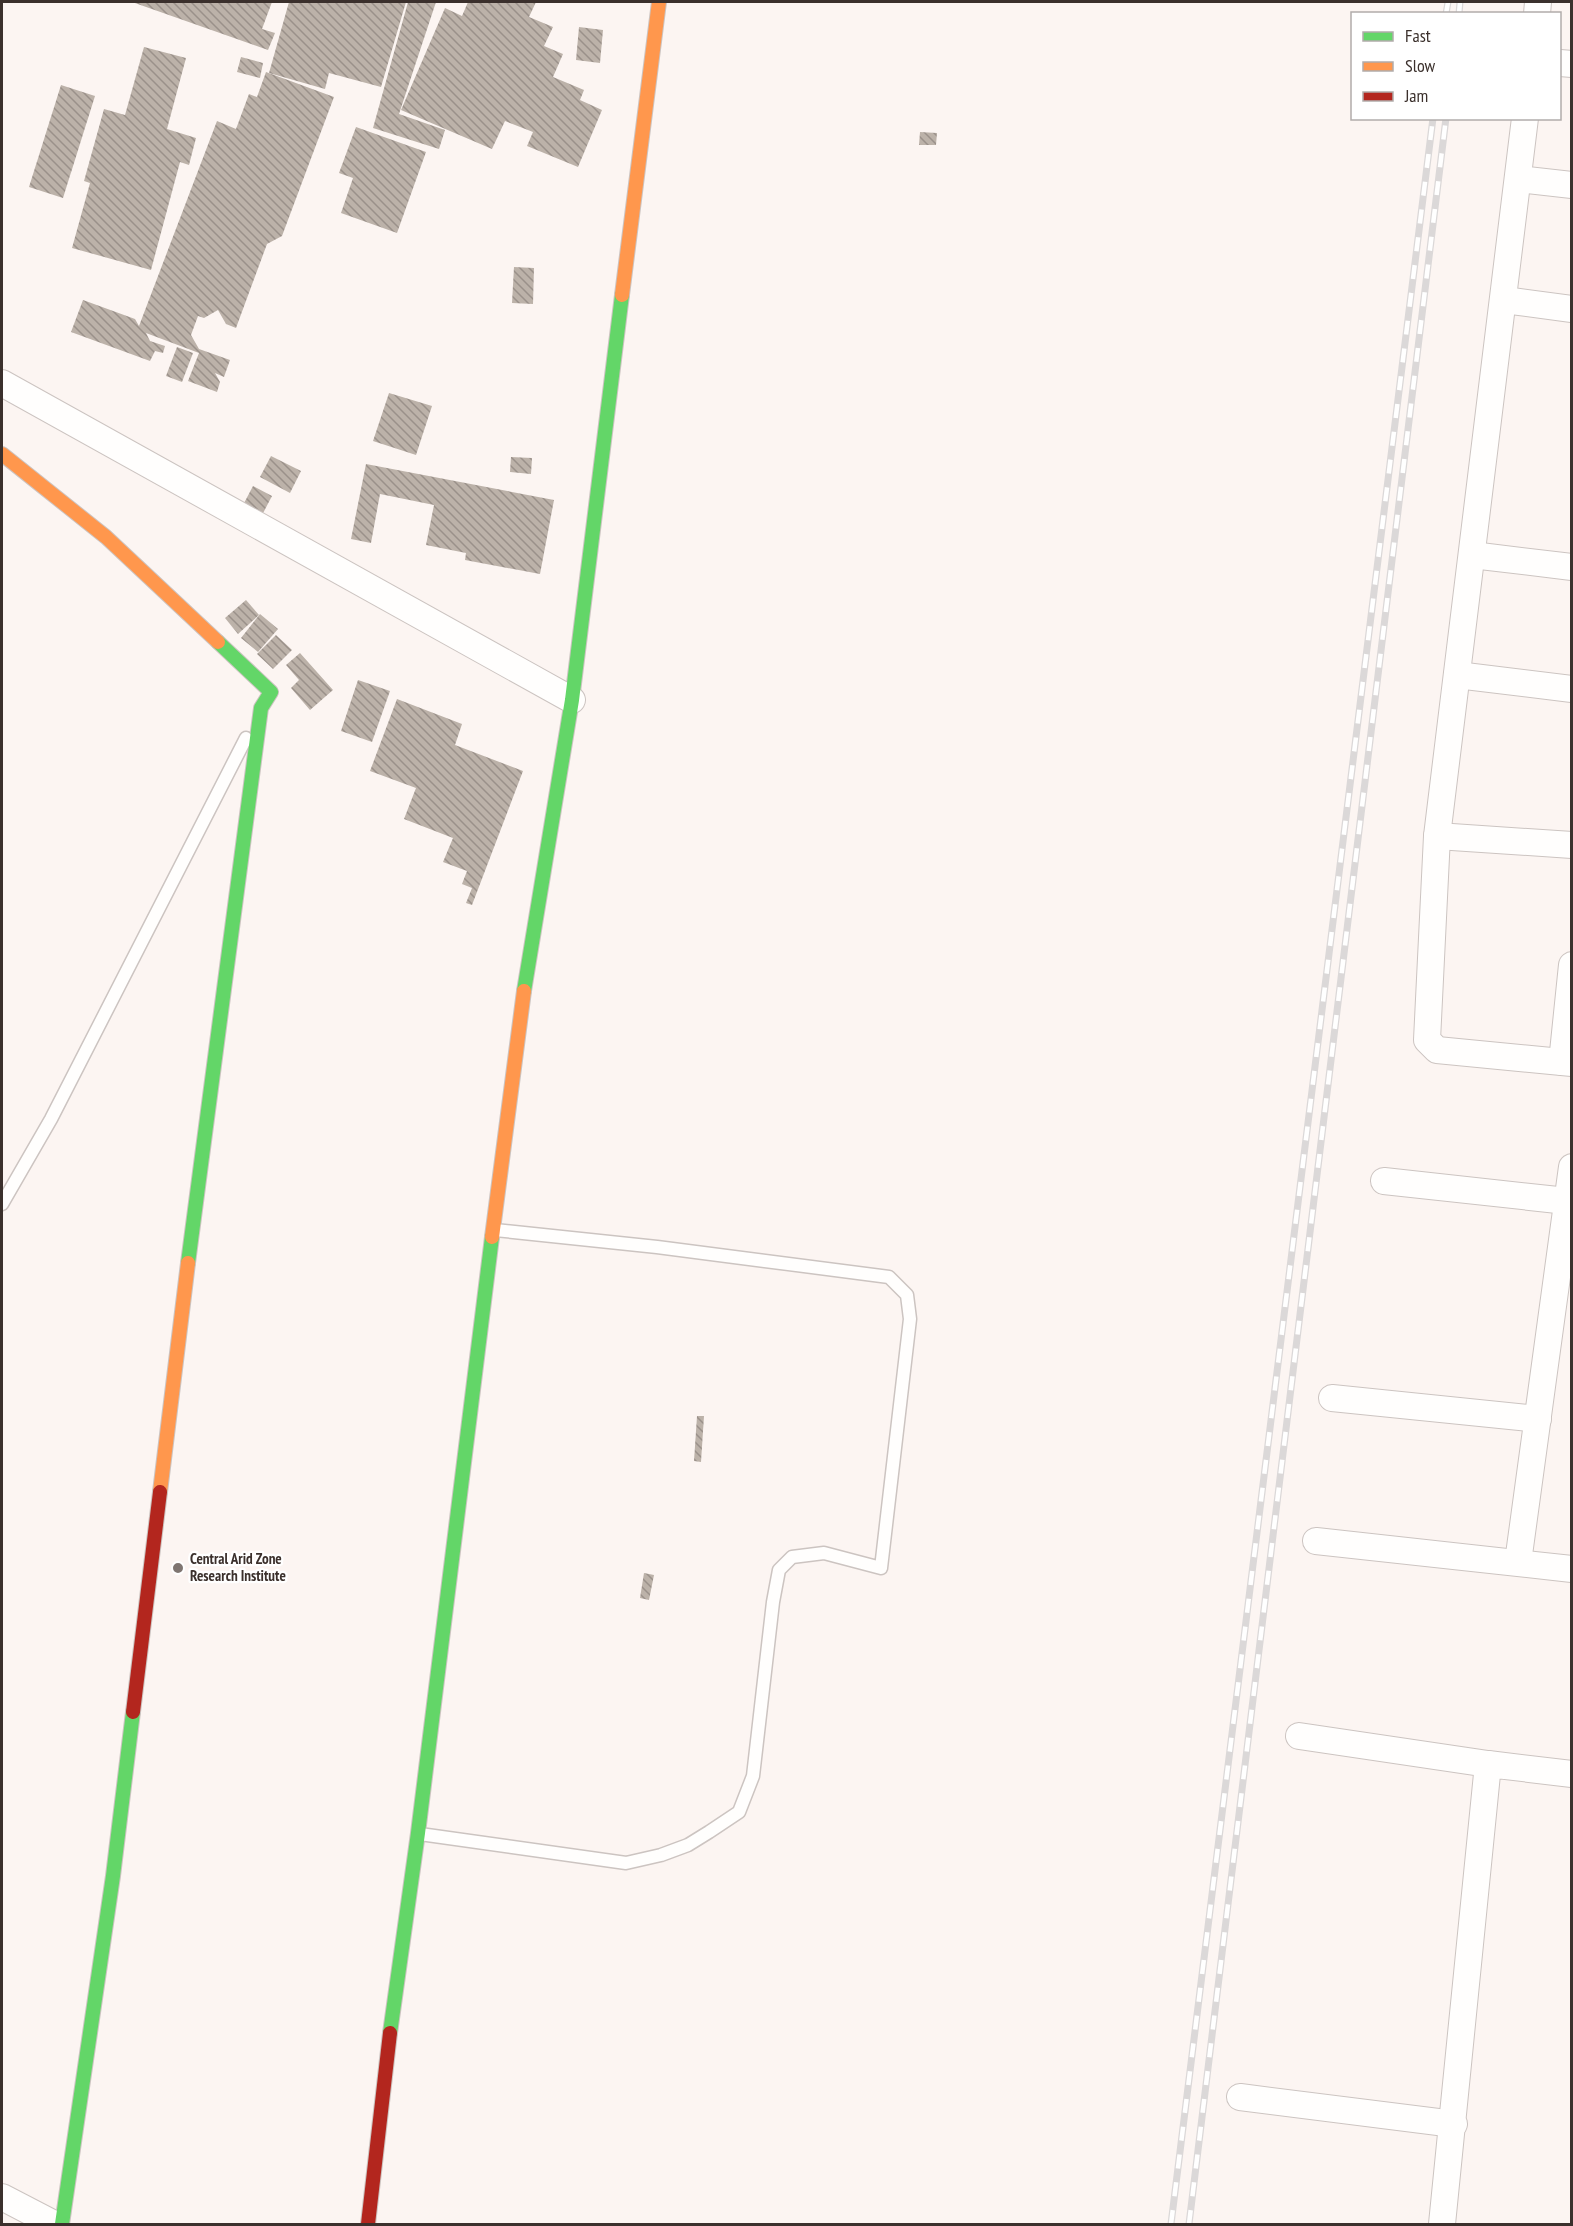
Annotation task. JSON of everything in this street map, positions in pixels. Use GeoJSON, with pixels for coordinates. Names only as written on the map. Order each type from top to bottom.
{"type":"FeatureCollection","features":[{"type":"Feature","properties":{"kind":"street"},"geometry":{"type":"LineString","coordinates":[[368,2224],[391,2022],[418,1833],[519,1019],[572,700],[659,2]]}},
{"type":"Feature","properties":{"kind":"street"},"geometry":{"type":"LineString","coordinates":[[1525,120],[1437,836],[1427,1040],[1437,1050],[1567,1062],[1572,965]]}},
{"type":"Feature","properties":{"kind":"street"},"geometry":{"type":"LineString","coordinates":[[1518,179],[1572,185]]}},
{"type":"Feature","properties":{"kind":"street"},"geometry":{"type":"LineString","coordinates":[[1504,300],[1572,309]]}},
{"type":"Feature","properties":{"kind":"street"},"geometry":{"type":"LineString","coordinates":[[2,383],[572,700]]}},
{"type":"Feature","properties":{"kind":"street"},"geometry":{"type":"LineString","coordinates":[[2,454],[106,537],[271,692],[261,708],[202,1139],[113,1876],[62,2224]]}},
{"type":"Feature","properties":{"kind":"street"},"geometry":{"type":"LineString","coordinates":[[1472,555],[1572,567]]}},
{"type":"Feature","properties":{"kind":"street"},"geometry":{"type":"LineString","coordinates":[[1457,675],[1572,689]]}},
{"type":"Feature","properties":{"kind":"street"},"geometry":{"type":"LineString","coordinates":[[1437,836],[1572,845]]}},
{"type":"Feature","properties":{"kind":"street"},"geometry":{"type":"LineString","coordinates":[[1518,1562],[1572,1167]]}},
{"type":"Feature","properties":{"kind":"street"},"geometry":{"type":"LineString","coordinates":[[1384,1181],[1567,1202]]}},
{"type":"Feature","properties":{"kind":"street"},"geometry":{"type":"LineString","coordinates":[[1332,1398],[1538,1419]]}},
{"type":"Feature","properties":{"kind":"street"},"geometry":{"type":"LineString","coordinates":[[1316,1541],[1572,1569]]}},
{"type":"Feature","properties":{"kind":"street"},"geometry":{"type":"LineString","coordinates":[[1299,1736],[1572,1774]]}},
{"type":"Feature","properties":{"kind":"street"},"geometry":{"type":"LineString","coordinates":[[1443,2224],[1488,1764]]}},
{"type":"Feature","properties":{"kind":"street"},"geometry":{"type":"LineString","coordinates":[[1240,2097],[1454,2124]]}},
{"type":"Feature","properties":{"kind":"street"},"geometry":{"type":"LineString","coordinates":[[2,2197],[54,2224]]}},
{"type":"Feature","properties":{"kind":"lane"},"geometry":{"type":"LineString","coordinates":[[2,1204],[51,1119],[261,708]]}},
{"type":"Feature","properties":{"kind":"lane"},"geometry":{"type":"LineString","coordinates":[[418,1833],[626,1863],[661,1855],[688,1845],[739,1812],[753,1776],[773,1602],[779,1570],[792,1557],[824,1553],[881,1568],[910,1319],[907,1295],[889,1277],[657,1247],[493,1230]]}},
{"type":"Feature","properties":{"kind":"building"},"geometry":{"type":"Polygon","coordinates":[[[132,2],[272,2],[262,29],[275,33],[268,50],[132,2]]]}},
{"type":"Feature","properties":{"kind":"building"},"geometry":{"type":"Polygon","coordinates":[[[289,2],[406,2],[381,87],[329,73],[325,89],[269,73],[289,2]]]}},
{"type":"Feature","properties":{"kind":"building"},"geometry":{"type":"Polygon","coordinates":[[[408,2],[436,2],[399,114],[445,130],[439,149],[373,128],[408,2]]]}},
{"type":"Feature","properties":{"kind":"building"},"geometry":{"type":"Polygon","coordinates":[[[468,2],[536,2],[529,17],[553,27],[544,46],[563,54],[553,77],[584,90],[580,100],[602,110],[578,167],[527,146],[533,132],[505,121],[492,149],[401,110],[445,8],[462,16],[468,2]]]}},
{"type":"Feature","properties":{"kind":"building"},"geometry":{"type":"Polygon","coordinates":[[[579,27],[603,30],[600,63],[576,60],[579,27]]]}},
{"type":"Feature","properties":{"kind":"building"},"geometry":{"type":"Polygon","coordinates":[[[144,47],[186,58],[167,129],[196,138],[189,165],[180,162],[151,270],[72,248],[90,183],[84,181],[104,109],[125,115],[144,47]]]}},
{"type":"Feature","properties":{"kind":"building"},"geometry":{"type":"Polygon","coordinates":[[[241,57],[263,63],[260,78],[237,72],[241,57]]]}},
{"type":"Feature","properties":{"kind":"building"},"geometry":{"type":"Polygon","coordinates":[[[266,72],[334,97],[282,236],[267,244],[236,328],[226,324],[218,310],[204,318],[198,316],[191,335],[199,349],[230,360],[224,377],[215,373],[220,382],[217,392],[188,381],[199,353],[146,333],[150,341],[165,346],[163,353],[155,351],[150,361],[71,332],[83,300],[135,319],[139,326],[217,121],[236,129],[249,94],[257,97],[266,72]]]}},
{"type":"Feature","properties":{"kind":"building"},"geometry":{"type":"Polygon","coordinates":[[[61,85],[95,96],[63,198],[29,187],[61,85]]]}},
{"type":"Feature","properties":{"kind":"building"},"geometry":{"type":"Polygon","coordinates":[[[356,127],[426,152],[397,233],[341,213],[353,178],[339,173],[356,127]]]}},
{"type":"Feature","properties":{"kind":"building"},"geometry":{"type":"Polygon","coordinates":[[[920,132],[937,133],[936,145],[919,145],[920,132]]]}},
{"type":"Feature","properties":{"kind":"building"},"geometry":{"type":"Polygon","coordinates":[[[514,267],[534,268],[533,304],[512,303],[514,267]]]}},
{"type":"Feature","properties":{"kind":"building"},"geometry":{"type":"Polygon","coordinates":[[[177,347],[193,353],[182,382],[166,376],[177,347]]]}},
{"type":"Feature","properties":{"kind":"building"},"geometry":{"type":"Polygon","coordinates":[[[389,393],[432,406],[416,455],[373,441],[389,393]]]}},
{"type":"Feature","properties":{"kind":"building"},"geometry":{"type":"Polygon","coordinates":[[[271,456],[301,471],[290,493],[260,477],[271,456]]]}},
{"type":"Feature","properties":{"kind":"building"},"geometry":{"type":"Polygon","coordinates":[[[511,457],[532,458],[531,474],[510,472],[511,457]]]}},
{"type":"Feature","properties":{"kind":"building"},"geometry":{"type":"Polygon","coordinates":[[[366,464],[554,500],[540,574],[465,560],[466,553],[426,545],[434,505],[380,494],[371,543],[351,539],[366,464]]]}},
{"type":"Feature","properties":{"kind":"building"},"geometry":{"type":"Polygon","coordinates":[[[253,486],[272,496],[261,517],[242,507],[253,486]]]}},
{"type":"Feature","properties":{"kind":"building"},"geometry":{"type":"Polygon","coordinates":[[[246,600],[259,615],[238,634],[225,618],[246,600]]]}},
{"type":"Feature","properties":{"kind":"building"},"geometry":{"type":"Polygon","coordinates":[[[260,614],[278,629],[258,652],[241,638],[260,614]]]}},
{"type":"Feature","properties":{"kind":"building"},"geometry":{"type":"Polygon","coordinates":[[[276,635],[292,650],[273,669],[257,654],[276,635]]]}},
{"type":"Feature","properties":{"kind":"building"},"geometry":{"type":"Polygon","coordinates":[[[300,653],[333,690],[310,710],[291,688],[299,680],[286,665],[300,653]]]}},
{"type":"Feature","properties":{"kind":"building"},"geometry":{"type":"Polygon","coordinates":[[[358,680],[390,691],[372,742],[341,731],[358,680]]]}},
{"type":"Feature","properties":{"kind":"building"},"geometry":{"type":"Polygon","coordinates":[[[397,699],[462,724],[455,745],[523,771],[472,905],[466,903],[472,888],[462,884],[467,871],[443,862],[453,838],[404,819],[416,788],[370,771],[397,699]]]}},
{"type":"Feature","properties":{"kind":"building"},"geometry":{"type":"Polygon","coordinates":[[[697,1416],[704,1416],[701,1462],[694,1461],[697,1416]]]}},
{"type":"Feature","properties":{"kind":"building"},"geometry":{"type":"Polygon","coordinates":[[[644,1573],[654,1575],[649,1600],[640,1598],[644,1573]]]}},
{"type":"Feature","properties":{"kind":"railway"},"geometry":{"type":"LineString","coordinates":[[1446,12],[1448,2]]}},
{"type":"Feature","properties":{"kind":"railway"},"geometry":{"type":"LineString","coordinates":[[1459,12],[1460,2]]}},
{"type":"Feature","properties":{"kind":"railway"},"geometry":{"type":"LineString","coordinates":[[1171,2224],[1433,120]]}},
{"type":"Feature","properties":{"kind":"railway"},"geometry":{"type":"LineString","coordinates":[[1189,2224],[1446,120]]}},
{"type":"Feature","properties":{"kind":"traffic: fast"},"geometry":{"type":"LineString","coordinates":[[524,991],[572,700],[622,295]]}},
{"type":"Feature","properties":{"kind":"traffic: fast"},"geometry":{"type":"LineString","coordinates":[[188,1263],[261,708],[271,692],[218,642]]}},
{"type":"Feature","properties":{"kind":"traffic: fast"},"geometry":{"type":"LineString","coordinates":[[390,2033],[418,1833],[492,1237]]}},
{"type":"Feature","properties":{"kind":"traffic: fast"},"geometry":{"type":"LineString","coordinates":[[62,2224],[113,1876],[133,1712]]}},
{"type":"Feature","properties":{"kind":"traffic: slow"},"geometry":{"type":"LineString","coordinates":[[622,295],[659,2]]}},
{"type":"Feature","properties":{"kind":"traffic: slow"},"geometry":{"type":"LineString","coordinates":[[2,454],[106,537],[218,642]]}},
{"type":"Feature","properties":{"kind":"traffic: slow"},"geometry":{"type":"LineString","coordinates":[[492,1237],[524,991]]}},
{"type":"Feature","properties":{"kind":"traffic: slow"},"geometry":{"type":"LineString","coordinates":[[160,1492],[188,1263]]}},
{"type":"Feature","properties":{"kind":"traffic: jam"},"geometry":{"type":"LineString","coordinates":[[133,1712],[160,1492]]}},
{"type":"Feature","properties":{"kind":"traffic: jam"},"geometry":{"type":"LineString","coordinates":[[368,2224],[390,2033]]}},
{"type":"Feature","properties":{"kind":"place","name":"Central Arid Zone Research Institute"},"geometry":{"type":"Point","coordinates":[178,1568]}}]}
